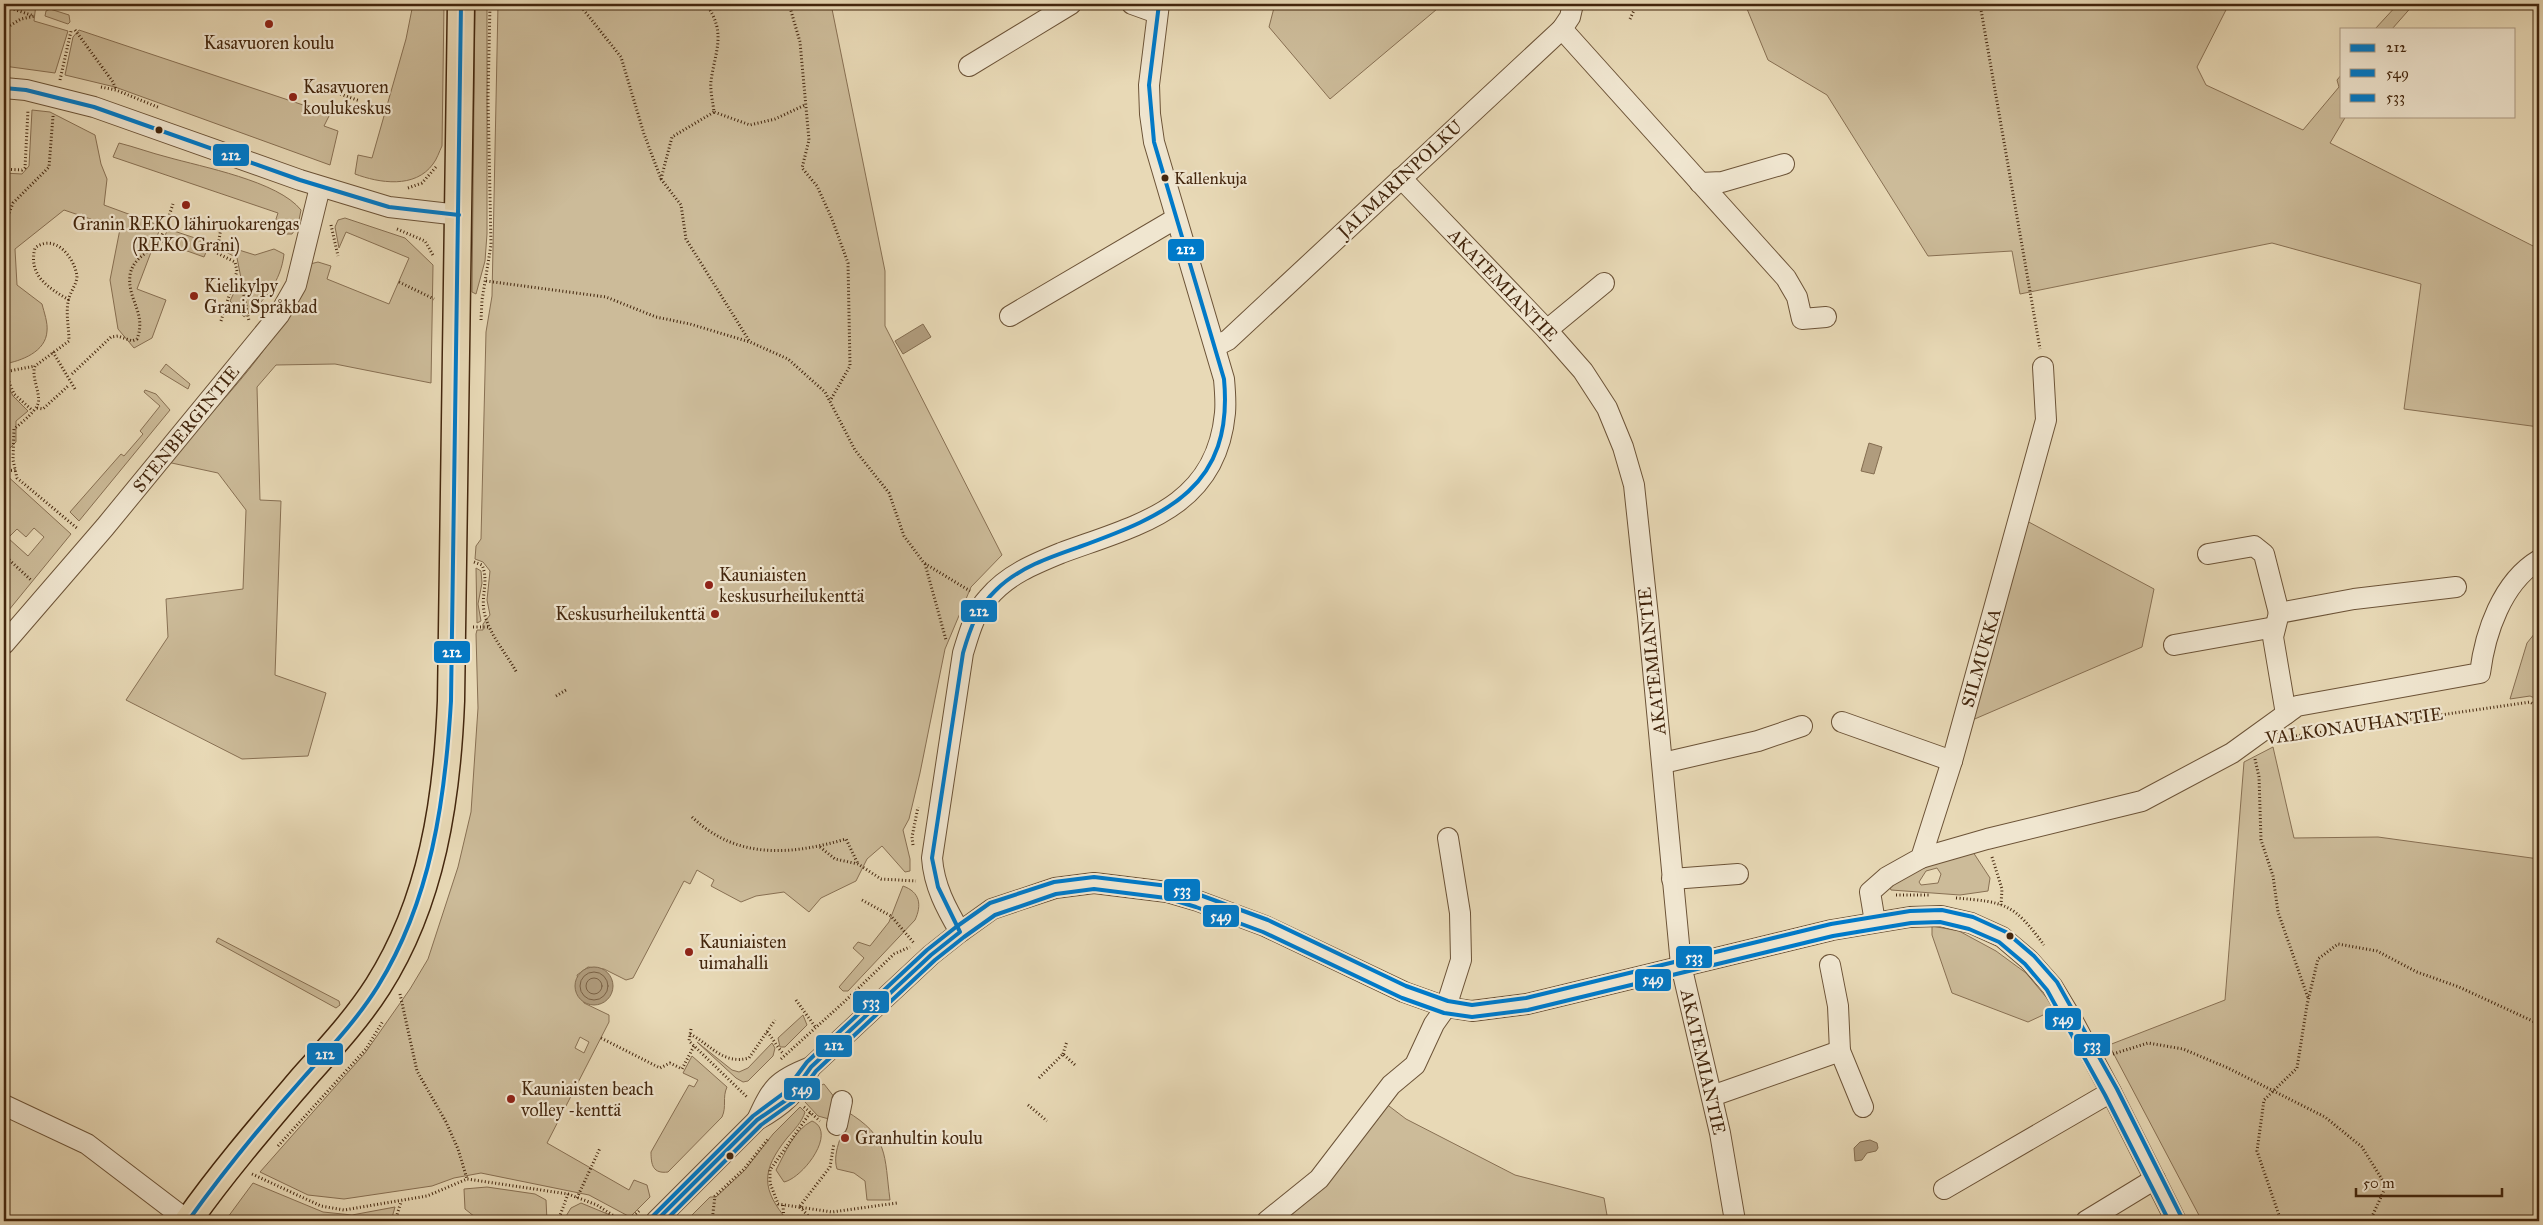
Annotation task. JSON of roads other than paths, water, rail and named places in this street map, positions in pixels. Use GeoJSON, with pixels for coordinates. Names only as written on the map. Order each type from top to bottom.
{"type":"FeatureCollection","features":[{"type":"Feature","properties":{"kind":"main road"},"geometry":{"type":"LineString","coordinates":[[188,1221],[223,1172],[350,1025],[378,986],[399,948],[427,874],[444,801],[449,763],[461,4]]}},
{"type":"Feature","properties":{"kind":"street"},"geometry":{"type":"LineString","coordinates":[[969,66],[1071,4]]}},
{"type":"Feature","properties":{"kind":"street"},"geometry":{"type":"LineString","coordinates":[[960,932],[937,888],[932,858],[963,653],[972,625],[987,599],[1009,577],[1042,561],[1159,516],[1184,499],[1203,477],[1220,445],[1225,413],[1224,379],[1216,346],[1175,219],[1156,150],[1150,114],[1149,85],[1158,9],[1132,4]]}},
{"type":"Feature","properties":{"kind":"street","name":"JALMARINPOLKU"},"geometry":{"type":"LineString","coordinates":[[1216,346],[1228,340],[1562,29],[1570,17],[1573,4]]}},
{"type":"Feature","properties":{"kind":"street"},"geometry":{"type":"LineString","coordinates":[[1562,29],[1786,278],[1797,297],[1802,319],[1826,316]]}},
{"type":"Feature","properties":{"kind":"street"},"geometry":{"type":"LineString","coordinates":[[4,88],[26,90],[94,107],[320,187],[389,207],[459,215]]}},
{"type":"Feature","properties":{"kind":"street"},"geometry":{"type":"LineString","coordinates":[[1700,183],[1722,182],[1784,164]]}},
{"type":"Feature","properties":{"kind":"street","name":"AKATEMIANTIE"},"geometry":{"type":"LineString","coordinates":[[1401,178],[1547,330],[1583,372],[1607,408],[1623,447],[1634,485],[1681,965],[1712,1096],[1735,1221]]}},
{"type":"Feature","properties":{"kind":"street","name":"STENBERGINTIE"},"geometry":{"type":"LineString","coordinates":[[4,644],[105,527],[279,315],[296,285],[320,187]]}},
{"type":"Feature","properties":{"kind":"street"},"geometry":{"type":"LineString","coordinates":[[1010,316],[1175,219]]}},
{"type":"Feature","properties":{"kind":"street"},"geometry":{"type":"LineString","coordinates":[[1547,330],[1604,283]]}},
{"type":"Feature","properties":{"kind":"street","name":"SILMUKKA"},"geometry":{"type":"LineString","coordinates":[[1921,858],[1952,761],[2046,420],[2043,367]]}},
{"type":"Feature","properties":{"kind":"street"},"geometry":{"type":"LineString","coordinates":[[2208,554],[2254,546],[2264,554],[2277,620],[2273,636],[2286,714]]}},
{"type":"Feature","properties":{"kind":"street","name":"VALKONAUHANTIE"},"geometry":{"type":"LineString","coordinates":[[1921,858],[1987,839],[2142,801],[2232,753],[2297,706],[2480,673],[2483,652],[2493,622],[2513,583],[2539,560]]}},
{"type":"Feature","properties":{"kind":"street"},"geometry":{"type":"LineString","coordinates":[[2174,645],[2354,599],[2456,587]]}},
{"type":"Feature","properties":{"kind":"street"},"geometry":{"type":"LineString","coordinates":[[1842,722],[1952,761]]}},
{"type":"Feature","properties":{"kind":"street"},"geometry":{"type":"LineString","coordinates":[[1662,764],[1758,741],[1802,726]]}},
{"type":"Feature","properties":{"kind":"street"},"geometry":{"type":"LineString","coordinates":[[1267,1221],[1319,1178],[1391,1085],[1415,1065],[1434,1024],[1446,1007],[1461,960],[1460,913],[1448,838]]}},
{"type":"Feature","properties":{"kind":"street"},"geometry":{"type":"LineString","coordinates":[[1874,922],[1870,892],[1887,877],[1921,858]]}},
{"type":"Feature","properties":{"kind":"street"},"geometry":{"type":"LineString","coordinates":[[1672,879],[1738,874]]}},
{"type":"Feature","properties":{"kind":"street"},"geometry":{"type":"LineString","coordinates":[[649,1215],[757,1120],[778,1108],[798,1089],[811,1067],[931,955],[960,932],[1026,908],[1092,895],[1119,887],[1167,892],[1228,911],[1265,926],[1404,992],[1446,1007],[1472,1011],[1527,1004],[1681,965],[1874,922],[1910,917],[1941,916],[1971,923],[2002,936],[2029,960],[2052,986],[2111,1092],[2176,1221]]}},
{"type":"Feature","properties":{"kind":"street"},"geometry":{"type":"LineString","coordinates":[[1830,965],[1838,1006],[1840,1051],[1863,1107]]}},
{"type":"Feature","properties":{"kind":"street"},"geometry":{"type":"LineString","coordinates":[[1712,1096],[1840,1051]]}},
{"type":"Feature","properties":{"kind":"street"},"geometry":{"type":"LineString","coordinates":[[1944,1189],[2111,1092]]}},
{"type":"Feature","properties":{"kind":"street"},"geometry":{"type":"LineString","coordinates":[[837,1125],[842,1101]]}},
{"type":"Feature","properties":{"kind":"street"},"geometry":{"type":"LineString","coordinates":[[4,1105],[87,1144],[188,1221]]}},
{"type":"Feature","properties":{"kind":"street"},"geometry":{"type":"LineString","coordinates":[[2086,1221],[2155,1179]]}},
{"type":"Feature","properties":{"kind":"water"},"geometry":{"type":"Polygon","coordinates":[[[923,324],[931,337],[903,354],[895,341],[923,324]]]}},
{"type":"Feature","properties":{"kind":"water"},"geometry":{"type":"Polygon","coordinates":[[[1869,443],[1882,447],[1874,474],[1861,471],[1869,443]]]}},
{"type":"Feature","properties":{"kind":"water"},"geometry":{"type":"Polygon","coordinates":[[[594,967],[608,972],[613,986],[608,1000],[594,1005],[580,1000],[575,986],[580,972],[594,967]]]}},
{"type":"Feature","properties":{"kind":"water"},"geometry":{"type":"Polygon","coordinates":[[[1870,1140],[1877,1143],[1878,1148],[1876,1151],[1867,1153],[1862,1160],[1855,1161],[1854,1148],[1860,1142],[1870,1140]]]}},
{"type":"Feature","properties":{"kind":"place","name":"Kasavuoren koulu"},"geometry":{"type":"Point","coordinates":[269,24]}},
{"type":"Feature","properties":{"kind":"place","name":"Kasavuoren koulukeskus"},"geometry":{"type":"Point","coordinates":[293,97]}},
{"type":"Feature","properties":{"kind":"place","name":"Kallenkuja"},"geometry":{"type":"Point","coordinates":[1165,178]}},
{"type":"Feature","properties":{"kind":"place","name":"Granin REKO lähiruokarengas (REKO Grani)"},"geometry":{"type":"Point","coordinates":[186,205]}},
{"type":"Feature","properties":{"kind":"place","name":"Kielikylpy Grani Språkbad"},"geometry":{"type":"Point","coordinates":[194,296]}},
{"type":"Feature","properties":{"kind":"place","name":"Kauniaisten keskusurheilukenttä"},"geometry":{"type":"Point","coordinates":[709,585]}},
{"type":"Feature","properties":{"kind":"place","name":"Keskusurheilukenttä"},"geometry":{"type":"Point","coordinates":[715,614]}},
{"type":"Feature","properties":{"kind":"place","name":"Kauniaisten uimahalli"},"geometry":{"type":"Point","coordinates":[689,952]}},
{"type":"Feature","properties":{"kind":"place","name":"Kauniaisten beach volley -kenttä"},"geometry":{"type":"Point","coordinates":[511,1099]}},
{"type":"Feature","properties":{"kind":"place","name":"Granhultin koulu"},"geometry":{"type":"Point","coordinates":[845,1138]}}]}
